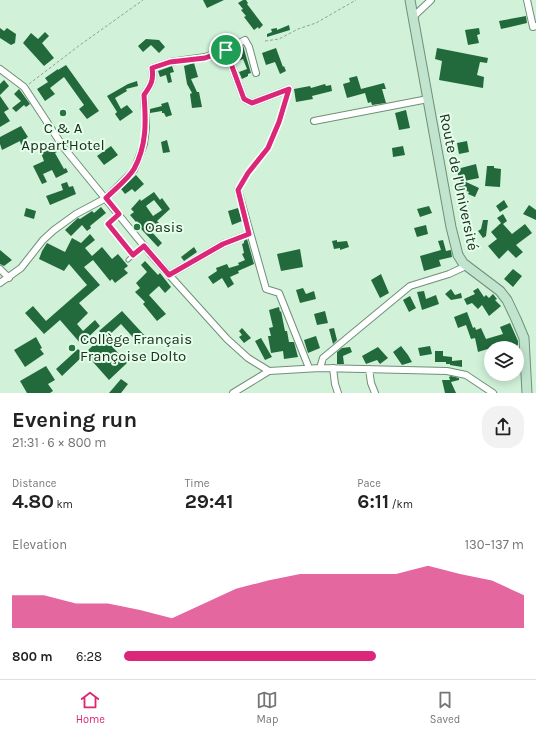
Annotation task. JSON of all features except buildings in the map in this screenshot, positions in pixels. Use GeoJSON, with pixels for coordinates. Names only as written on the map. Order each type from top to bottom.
{"type":"FeatureCollection","features":[{"type":"Feature","properties":{"kind":"street","name":"Route de l'Université"},"geometry":{"type":"LineString","coordinates":[[410,0],[451,227],[458,255],[466,266],[500,291],[507,300],[524,338],[527,393]]}},
{"type":"Feature","properties":{"kind":"street"},"geometry":{"type":"LineString","coordinates":[[413,17],[431,0]]}},
{"type":"Feature","properties":{"kind":"street"},"geometry":{"type":"LineString","coordinates":[[527,0],[533,27],[536,26]]}},
{"type":"Feature","properties":{"kind":"street"},"geometry":{"type":"LineString","coordinates":[[0,283],[9,278],[20,268],[43,240],[54,230],[76,214],[106,198],[134,170],[144,144],[146,128],[144,95],[151,86],[154,78],[152,68],[170,62],[205,58],[226,50],[245,40],[249,47],[256,73]]}},
{"type":"Feature","properties":{"kind":"street"},"geometry":{"type":"LineString","coordinates":[[226,50],[244,99],[252,103],[289,89]]}},
{"type":"Feature","properties":{"kind":"street"},"geometry":{"type":"LineString","coordinates":[[0,69],[24,87],[64,148],[169,275],[227,339],[248,358],[269,371]]}},
{"type":"Feature","properties":{"kind":"street"},"geometry":{"type":"LineString","coordinates":[[314,121],[428,99]]}},
{"type":"Feature","properties":{"kind":"street"},"geometry":{"type":"LineString","coordinates":[[238,190],[249,234],[266,289],[279,293],[309,368]]}},
{"type":"Feature","properties":{"kind":"street"},"geometry":{"type":"LineString","coordinates":[[169,275],[223,244],[249,234]]}},
{"type":"Feature","properties":{"kind":"street"},"geometry":{"type":"LineString","coordinates":[[320,368],[323,358],[410,286],[449,274],[466,266]]}},
{"type":"Feature","properties":{"kind":"street"},"geometry":{"type":"LineString","coordinates":[[0,269],[9,278]]}},
{"type":"Feature","properties":{"kind":"street"},"geometry":{"type":"LineString","coordinates":[[234,393],[269,371],[309,368],[447,371],[466,376],[493,393]]}},
{"type":"Feature","properties":{"kind":"street"},"geometry":{"type":"LineString","coordinates":[[333,368],[338,393]]}},
{"type":"Feature","properties":{"kind":"street"},"geometry":{"type":"LineString","coordinates":[[369,369],[371,383],[375,393]]}},
{"type":"Feature","properties":{"kind":"lane"},"geometry":{"type":"LineString","coordinates":[[119,214],[108,224],[133,255]]}},
{"type":"Feature","properties":{"kind":"lane"},"geometry":{"type":"LineString","coordinates":[[128,260],[144,246]]}},
{"type":"Feature","properties":{"kind":"path"},"geometry":{"type":"LineString","coordinates":[[24,87],[143,0]]}},
{"type":"Feature","properties":{"kind":"path"},"geometry":{"type":"LineString","coordinates":[[265,41],[279,39],[298,29],[316,23],[356,0]]}},
{"type":"Feature","properties":{"kind":"path"},"geometry":{"type":"LineString","coordinates":[[238,190],[248,173],[268,148],[279,122],[289,89]]}},
{"type":"Feature","properties":{"kind":"place","name":"C & A Appart'Hotel"},"geometry":{"type":"Point","coordinates":[63,113]}},
{"type":"Feature","properties":{"kind":"place","name":"Oasis"},"geometry":{"type":"Point","coordinates":[137,227]}},
{"type":"Feature","properties":{"kind":"place","name":"Collège Français Françoise Dolto"},"geometry":{"type":"Point","coordinates":[72,348]}},
{"type":"Feature","properties":{"kind":"route"},"geometry":{"type":"LineString","coordinates":[[226,50],[244,99],[252,103],[289,89],[279,122],[268,148],[248,173],[238,190],[249,234],[223,244],[169,275],[144,246],[133,255],[108,224],[119,214],[106,198],[134,170],[144,144],[146,128],[144,95],[151,86],[154,78],[152,68],[170,62],[205,58],[226,50]]}}]}
